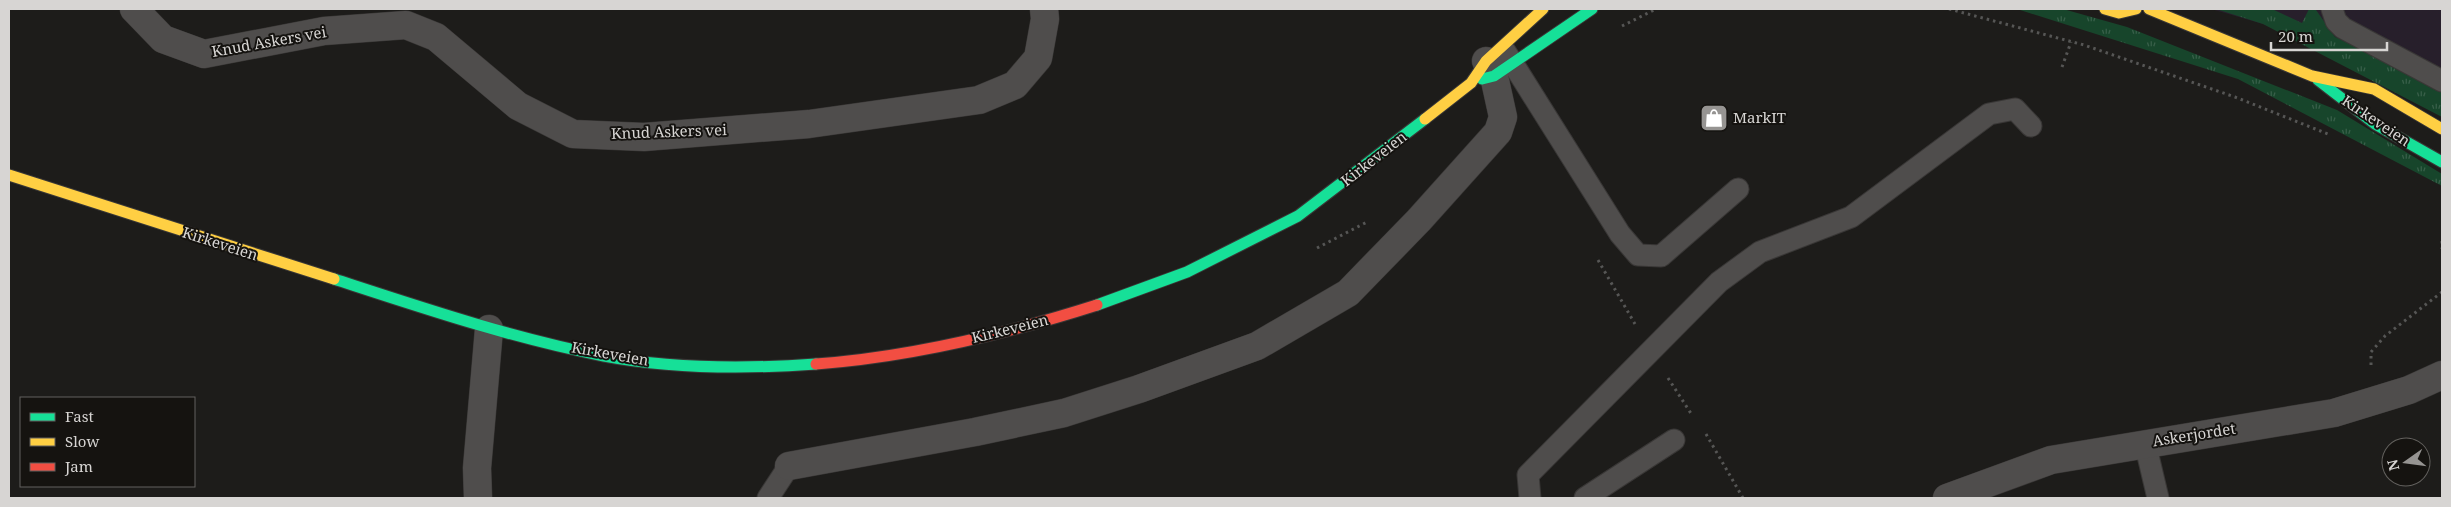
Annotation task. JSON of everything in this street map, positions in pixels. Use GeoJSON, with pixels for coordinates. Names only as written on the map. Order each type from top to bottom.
{"type":"FeatureCollection","features":[{"type":"Feature","properties":{"kind":"main road","name":"Kirkeveien"},"geometry":{"type":"LineString","coordinates":[[1493,66],[1544,9]]}},
{"type":"Feature","properties":{"kind":"main road","name":"Kirkeveien"},"geometry":{"type":"LineString","coordinates":[[9,175],[489,329],[605,356],[679,365],[736,367],[842,362],[909,352],[1018,328],[1113,300],[1187,272],[1298,216],[1493,66],[1592,9]]}},
{"type":"Feature","properties":{"kind":"main road"},"geometry":{"type":"LineString","coordinates":[[2105,9],[2119,13],[2136,9]]}},
{"type":"Feature","properties":{"kind":"main road","name":"Kirkeveien"},"geometry":{"type":"LineString","coordinates":[[2149,9],[2312,76],[2374,89],[2442,129]]}},
{"type":"Feature","properties":{"kind":"main road","name":"Kirkeveien"},"geometry":{"type":"LineString","coordinates":[[2312,76],[2375,124],[2442,162]]}},
{"type":"Feature","properties":{"kind":"street","name":"Knud Askers vei"},"geometry":{"type":"LineString","coordinates":[[134,9],[163,39],[204,54],[324,31],[406,26],[436,37],[518,106],[573,134],[644,136],[809,124],[979,100],[1015,85],[1038,58],[1045,19],[1044,9]]}},
{"type":"Feature","properties":{"kind":"street"},"geometry":{"type":"LineString","coordinates":[[789,466],[975,432],[1064,413],[1139,390],[1257,346],[1348,293],[1419,220],[1498,132],[1503,117],[1493,66]]}},
{"type":"Feature","properties":{"kind":"street"},"geometry":{"type":"LineString","coordinates":[[478,498],[477,468],[489,329]]}},
{"type":"Feature","properties":{"kind":"street","name":"Askerjordet"},"geometry":{"type":"LineString","coordinates":[[1947,498],[2051,460],[2334,413],[2378,401],[2442,375]]}},
{"type":"Feature","properties":{"kind":"lane"},"geometry":{"type":"LineString","coordinates":[[2332,9],[2336,21],[2343,28],[2442,81]]}},
{"type":"Feature","properties":{"kind":"lane"},"geometry":{"type":"LineString","coordinates":[[1493,66],[1638,255],[1661,256],[1738,189]]}},
{"type":"Feature","properties":{"kind":"lane"},"geometry":{"type":"LineString","coordinates":[[1530,498],[1528,475],[1719,282],[1760,252],[1851,217],[1988,114],[2015,109],[2031,126]]}},
{"type":"Feature","properties":{"kind":"lane"},"geometry":{"type":"LineString","coordinates":[[1586,498],[1674,440]]}},
{"type":"Feature","properties":{"kind":"lane"},"geometry":{"type":"LineString","coordinates":[[2145,443],[2158,498]]}},
{"type":"Feature","properties":{"kind":"lane"},"geometry":{"type":"LineString","coordinates":[[768,498],[789,466]]}},
{"type":"Feature","properties":{"kind":"path"},"geometry":{"type":"LineString","coordinates":[[1613,31],[1656,9]]}},
{"type":"Feature","properties":{"kind":"path"},"geometry":{"type":"LineString","coordinates":[[1949,9],[2071,42],[2235,97],[2332,135]]}},
{"type":"Feature","properties":{"kind":"path"},"geometry":{"type":"LineString","coordinates":[[2062,67],[2071,42]]}},
{"type":"Feature","properties":{"kind":"path"},"geometry":{"type":"LineString","coordinates":[[1311,250],[1371,220]]}},
{"type":"Feature","properties":{"kind":"path"},"geometry":{"type":"LineString","coordinates":[[2442,241],[2442,249]]}},
{"type":"Feature","properties":{"kind":"path"},"geometry":{"type":"LineString","coordinates":[[1596,255],[1650,351],[1694,418]]}},
{"type":"Feature","properties":{"kind":"path"},"geometry":{"type":"LineString","coordinates":[[2378,401],[2370,380],[2371,352],[2385,336],[2442,292]]}},
{"type":"Feature","properties":{"kind":"path"},"geometry":{"type":"LineString","coordinates":[[1700,426],[1744,498]]}},
{"type":"Feature","properties":{"kind":"shaded area"},"geometry":{"type":"Polygon","coordinates":[[[2211,9],[2442,9],[2442,96],[2263,24],[2211,9]]]}},
{"type":"Feature","properties":{"kind":"green space"},"geometry":{"type":"Polygon","coordinates":[[[2017,9],[2063,9],[2127,27],[2337,110],[2442,174],[2442,186],[2238,79],[2017,9]]]}},
{"type":"Feature","properties":{"kind":"green space"},"geometry":{"type":"Polygon","coordinates":[[[2216,9],[2272,9],[2302,23],[2309,9],[2316,10],[2335,37],[2377,55],[2442,90],[2442,117],[2263,24],[2216,9]]]}},
{"type":"Feature","properties":{"kind":"traffic: fast"},"geometry":{"type":"LineString","coordinates":[[1482,79],[1494,76],[1592,9]]}},
{"type":"Feature","properties":{"kind":"traffic: fast"},"geometry":{"type":"LineString","coordinates":[[2318,80],[2375,124],[2442,162]]}},
{"type":"Feature","properties":{"kind":"traffic: fast"},"geometry":{"type":"LineString","coordinates":[[1097,305],[1187,272],[1298,216],[1425,119]]}},
{"type":"Feature","properties":{"kind":"traffic: fast"},"geometry":{"type":"LineString","coordinates":[[334,279],[502,331],[604,356],[683,366],[763,367],[816,364]]}},
{"type":"Feature","properties":{"kind":"traffic: slow"},"geometry":{"type":"LineString","coordinates":[[1425,119],[1471,83],[1486,61],[1543,9]]}},
{"type":"Feature","properties":{"kind":"traffic: slow"},"geometry":{"type":"LineString","coordinates":[[2105,9],[2119,13],[2136,9]]}},
{"type":"Feature","properties":{"kind":"traffic: slow"},"geometry":{"type":"LineString","coordinates":[[2149,9],[2312,76],[2374,89],[2442,129]]}},
{"type":"Feature","properties":{"kind":"traffic: slow"},"geometry":{"type":"LineString","coordinates":[[9,175],[334,279]]}},
{"type":"Feature","properties":{"kind":"traffic: jam"},"geometry":{"type":"LineString","coordinates":[[816,364],[887,356],[958,343],[1063,316],[1097,305]]}},
{"type":"Feature","properties":{"kind":"place","name":"MarkIT"},"geometry":{"type":"Point","coordinates":[1714,118]}}]}
